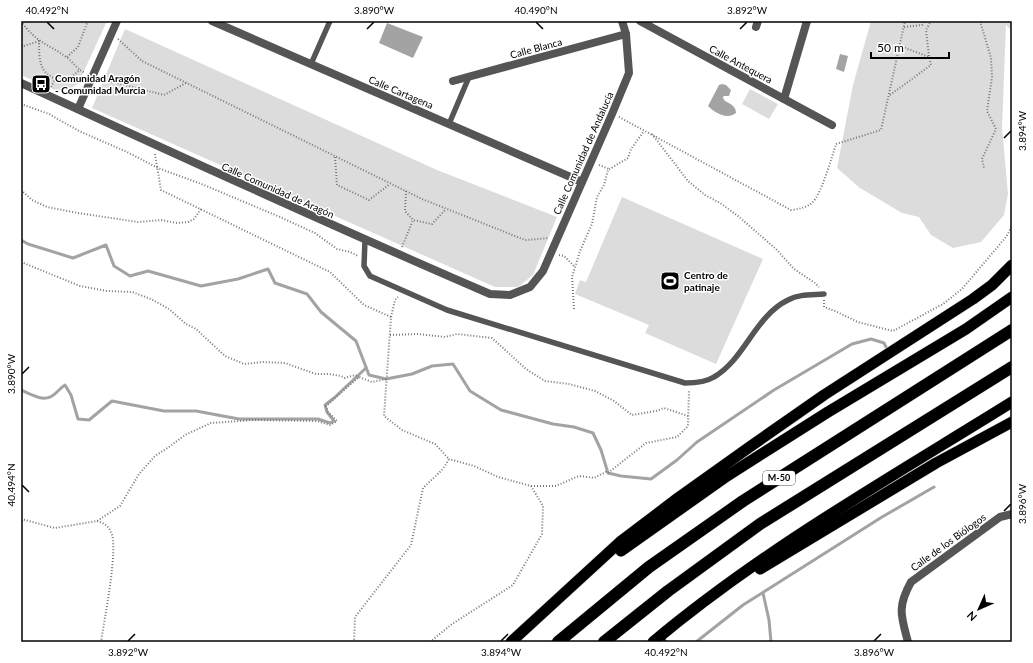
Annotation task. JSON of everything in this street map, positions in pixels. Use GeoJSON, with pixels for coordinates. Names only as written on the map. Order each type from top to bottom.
{"type":"FeatureCollection","features":[{"type":"Feature","properties":{"kind":"highway"},"geometry":{"type":"LineString","coordinates":[[511,642],[543,611],[620,542],[678,498],[824,395],[973,300],[992,285],[1012,264]]}},
{"type":"Feature","properties":{"kind":"highway"},"geometry":{"type":"LineString","coordinates":[[543,611],[628,545],[727,476],[828,412],[966,329],[1012,297]]}},
{"type":"Feature","properties":{"kind":"highway","name":"M-50"},"geometry":{"type":"LineString","coordinates":[[558,642],[649,567],[743,501],[1012,330]]}},
{"type":"Feature","properties":{"kind":"highway","name":"M-50"},"geometry":{"type":"LineString","coordinates":[[604,642],[668,591],[760,524],[1012,367]]}},
{"type":"Feature","properties":{"kind":"highway"},"geometry":{"type":"LineString","coordinates":[[653,642],[677,622],[767,556],[827,516],[1012,402]]}},
{"type":"Feature","properties":{"kind":"highway"},"geometry":{"type":"LineString","coordinates":[[695,609],[936,463],[1012,422]]}},
{"type":"Feature","properties":{"kind":"street"},"geometry":{"type":"LineString","coordinates":[[78,109],[116,21]]}},
{"type":"Feature","properties":{"kind":"street","name":"Calle Cartagena"},"geometry":{"type":"LineString","coordinates":[[212,21],[582,182]]}},
{"type":"Feature","properties":{"kind":"street","name":"Calle Comunidad de Andalucía"},"geometry":{"type":"LineString","coordinates":[[530,287],[543,271],[629,73],[626,34],[622,21]]}},
{"type":"Feature","properties":{"kind":"street","name":"Calle Antequera"},"geometry":{"type":"LineString","coordinates":[[640,21],[832,125]]}},
{"type":"Feature","properties":{"kind":"street"},"geometry":{"type":"LineString","coordinates":[[784,99],[807,21]]}},
{"type":"Feature","properties":{"kind":"street","name":"Calle Blanca"},"geometry":{"type":"LineString","coordinates":[[453,81],[626,34]]}},
{"type":"Feature","properties":{"kind":"street","name":"Calle Comunidad de Aragón"},"geometry":{"type":"LineString","coordinates":[[21,83],[153,145],[398,255],[490,294],[510,295],[530,287]]}},
{"type":"Feature","properties":{"kind":"street","name":"Calle de los Biólogos"},"geometry":{"type":"LineString","coordinates":[[908,642],[901,616],[904,595],[911,582],[1000,517],[1012,514]]}},
{"type":"Feature","properties":{"kind":"lane"},"geometry":{"type":"LineString","coordinates":[[312,64],[330,21]]}},
{"type":"Feature","properties":{"kind":"lane"},"geometry":{"type":"LineString","coordinates":[[449,124],[469,76]]}},
{"type":"Feature","properties":{"kind":"lane"},"geometry":{"type":"LineString","coordinates":[[365,240],[364,266],[370,276],[447,310],[685,383],[699,382],[714,377],[726,368],[769,314],[779,305],[800,296],[824,294]]}},
{"type":"Feature","properties":{"kind":"path"},"geometry":{"type":"LineString","coordinates":[[21,21],[29,33],[39,41],[67,57],[80,70]]}},
{"type":"Feature","properties":{"kind":"path"},"geometry":{"type":"LineString","coordinates":[[67,57],[78,47],[87,23],[86,21]]}},
{"type":"Feature","properties":{"kind":"path"},"geometry":{"type":"LineString","coordinates":[[612,114],[652,134],[791,210],[803,209],[813,202],[820,188],[836,144],[881,130],[905,21]]}},
{"type":"Feature","properties":{"kind":"path"},"geometry":{"type":"LineString","coordinates":[[904,27],[922,25],[925,21]]}},
{"type":"Feature","properties":{"kind":"path"},"geometry":{"type":"LineString","coordinates":[[889,95],[931,65],[926,30],[931,21]]}},
{"type":"Feature","properties":{"kind":"path"},"geometry":{"type":"LineString","coordinates":[[980,21],[991,58],[992,77],[987,111],[996,129],[982,159],[984,168]]}},
{"type":"Feature","properties":{"kind":"path"},"geometry":{"type":"LineString","coordinates":[[111,33],[142,62],[390,184],[446,209],[525,240],[558,238]]}},
{"type":"Feature","properties":{"kind":"path"},"geometry":{"type":"LineString","coordinates":[[900,46],[929,57]]}},
{"type":"Feature","properties":{"kind":"path"},"geometry":{"type":"LineString","coordinates":[[21,104],[49,114],[80,131],[158,168],[204,185],[315,233],[337,249],[350,252],[364,259]]}},
{"type":"Feature","properties":{"kind":"path"},"geometry":{"type":"LineString","coordinates":[[574,309],[572,277],[580,251],[592,224],[597,197],[604,185],[608,170],[628,158],[631,149],[644,131]]}},
{"type":"Feature","properties":{"kind":"path"},"geometry":{"type":"LineString","coordinates":[[652,134],[688,181],[705,195],[720,203],[738,216],[776,249],[794,269],[815,283],[824,294],[824,308],[835,311],[858,322],[893,331],[943,304],[962,289],[1006,237],[1012,226]]}},
{"type":"Feature","properties":{"kind":"path"},"geometry":{"type":"LineString","coordinates":[[153,145],[161,190],[330,272],[364,305],[391,317]]}},
{"type":"Feature","properties":{"kind":"path"},"geometry":{"type":"LineString","coordinates":[[336,157],[337,185],[369,200],[390,184]]}},
{"type":"Feature","properties":{"kind":"path"},"geometry":{"type":"LineString","coordinates":[[21,190],[32,200],[47,207],[138,222],[161,220],[178,223],[188,222],[194,219],[202,209]]}},
{"type":"Feature","properties":{"kind":"path"},"geometry":{"type":"LineString","coordinates":[[406,191],[405,211],[413,220],[432,224],[446,209]]}},
{"type":"Feature","properties":{"kind":"path"},"geometry":{"type":"LineString","coordinates":[[398,255],[413,220]]}},
{"type":"Feature","properties":{"kind":"path"},"geometry":{"type":"LineString","coordinates":[[551,252],[564,256],[575,267]]}},
{"type":"Feature","properties":{"kind":"path"},"geometry":{"type":"LineString","coordinates":[[21,262],[80,286],[106,291],[132,292],[150,299],[169,309],[186,324],[196,329],[225,356],[244,364],[263,362],[285,363],[316,374],[329,374],[345,378],[355,375],[372,382],[386,379]]}},
{"type":"Feature","properties":{"kind":"path"},"geometry":{"type":"LineString","coordinates":[[405,291],[395,300],[391,317],[384,416],[402,430],[435,444],[449,459],[474,466],[498,477],[531,486],[556,486],[576,477],[581,476],[594,478],[606,472],[608,473],[646,443],[677,437],[688,426],[689,383]]}},
{"type":"Feature","properties":{"kind":"path"},"geometry":{"type":"LineString","coordinates":[[390,335],[418,334],[445,337],[457,334],[492,338],[526,369],[545,381],[569,384],[595,391],[614,401],[632,415],[656,412],[664,408],[688,416]]}},
{"type":"Feature","properties":{"kind":"path"},"geometry":{"type":"LineString","coordinates":[[21,519],[56,528],[97,521],[120,506],[139,474],[155,456],[169,448],[185,434],[211,423],[254,420],[317,420],[330,425],[337,421],[328,412],[326,406],[359,377]]}},
{"type":"Feature","properties":{"kind":"path"},"geometry":{"type":"LineString","coordinates":[[354,642],[355,617],[411,545],[424,488],[443,470],[449,459]]}},
{"type":"Feature","properties":{"kind":"path"},"geometry":{"type":"LineString","coordinates":[[430,642],[452,624],[513,585],[542,534],[543,506],[531,486]]}},
{"type":"Feature","properties":{"kind":"path"},"geometry":{"type":"LineString","coordinates":[[97,521],[106,525],[112,533],[113,554],[101,642]]}},
{"type":"Feature","properties":{"kind":"shaded area"},"geometry":{"type":"Polygon","coordinates":[[[21,21],[107,21],[78,84],[68,90],[57,91],[21,75],[21,21]]]}},
{"type":"Feature","properties":{"kind":"shaded area"},"geometry":{"type":"Polygon","coordinates":[[[871,21],[1012,21],[1012,31],[1006,25],[1002,128],[1008,194],[1004,215],[981,242],[953,248],[931,235],[919,217],[902,213],[860,188],[837,168],[853,85],[871,21]]]}},
{"type":"Feature","properties":{"kind":"shaded area"},"geometry":{"type":"Polygon","coordinates":[[[387,23],[423,37],[413,58],[379,43],[387,23]]]}},
{"type":"Feature","properties":{"kind":"shaded area"},"geometry":{"type":"Polygon","coordinates":[[[125,29],[437,170],[557,217],[533,275],[518,287],[495,287],[92,108],[125,29]]]}},
{"type":"Feature","properties":{"kind":"shaded area"},"geometry":{"type":"Polygon","coordinates":[[[840,54],[848,56],[844,72],[836,69],[840,54]]]}},
{"type":"Feature","properties":{"kind":"shaded area"},"geometry":{"type":"Polygon","coordinates":[[[719,85],[726,85],[731,90],[729,96],[723,97],[724,100],[732,105],[736,110],[736,113],[729,116],[721,115],[708,106],[719,85]]]}},
{"type":"Feature","properties":{"kind":"shaded area"},"geometry":{"type":"Polygon","coordinates":[[[750,89],[778,104],[769,119],[742,104],[750,89]]]}},
{"type":"Feature","properties":{"kind":"shaded area","name":"Centro de patinaje"},"geometry":{"type":"Polygon","coordinates":[[[622,197],[763,259],[716,364],[645,333],[649,325],[575,294],[580,280],[586,282],[622,197]]]}},
{"type":"Feature","properties":{"kind":"waterway"},"geometry":{"type":"LineString","coordinates":[[21,240],[28,244],[73,258],[106,245],[114,266],[130,276],[148,271],[201,286],[238,279],[268,269],[275,283],[307,294],[321,312],[356,341],[369,375],[386,379],[412,374],[432,366],[453,364],[470,391],[501,410],[553,424],[574,427],[593,433],[601,450],[608,473],[621,476],[651,479],[677,460],[697,442],[774,390],[852,344],[871,339],[884,343],[886,347]]}},
{"type":"Feature","properties":{"kind":"waterway"},"geometry":{"type":"LineString","coordinates":[[21,390],[36,397],[48,398],[65,385],[71,395],[78,419],[89,420],[112,401],[164,411],[196,411],[239,419],[318,419],[330,423],[334,421],[327,412],[325,405],[366,368]]}},
{"type":"Feature","properties":{"kind":"waterway"},"geometry":{"type":"LineString","coordinates":[[696,642],[743,605],[882,517],[934,487]]}},
{"type":"Feature","properties":{"kind":"waterway"},"geometry":{"type":"LineString","coordinates":[[763,593],[769,620],[771,642]]}},
{"type":"Feature","properties":{"kind":"place","name":"Comunidad Aragón - Comunidad Murcia"},"geometry":{"type":"Point","coordinates":[41,84]}},
{"type":"Feature","properties":{"kind":"place","name":"Centro de patinaje"},"geometry":{"type":"Point","coordinates":[670,281]}}]}
